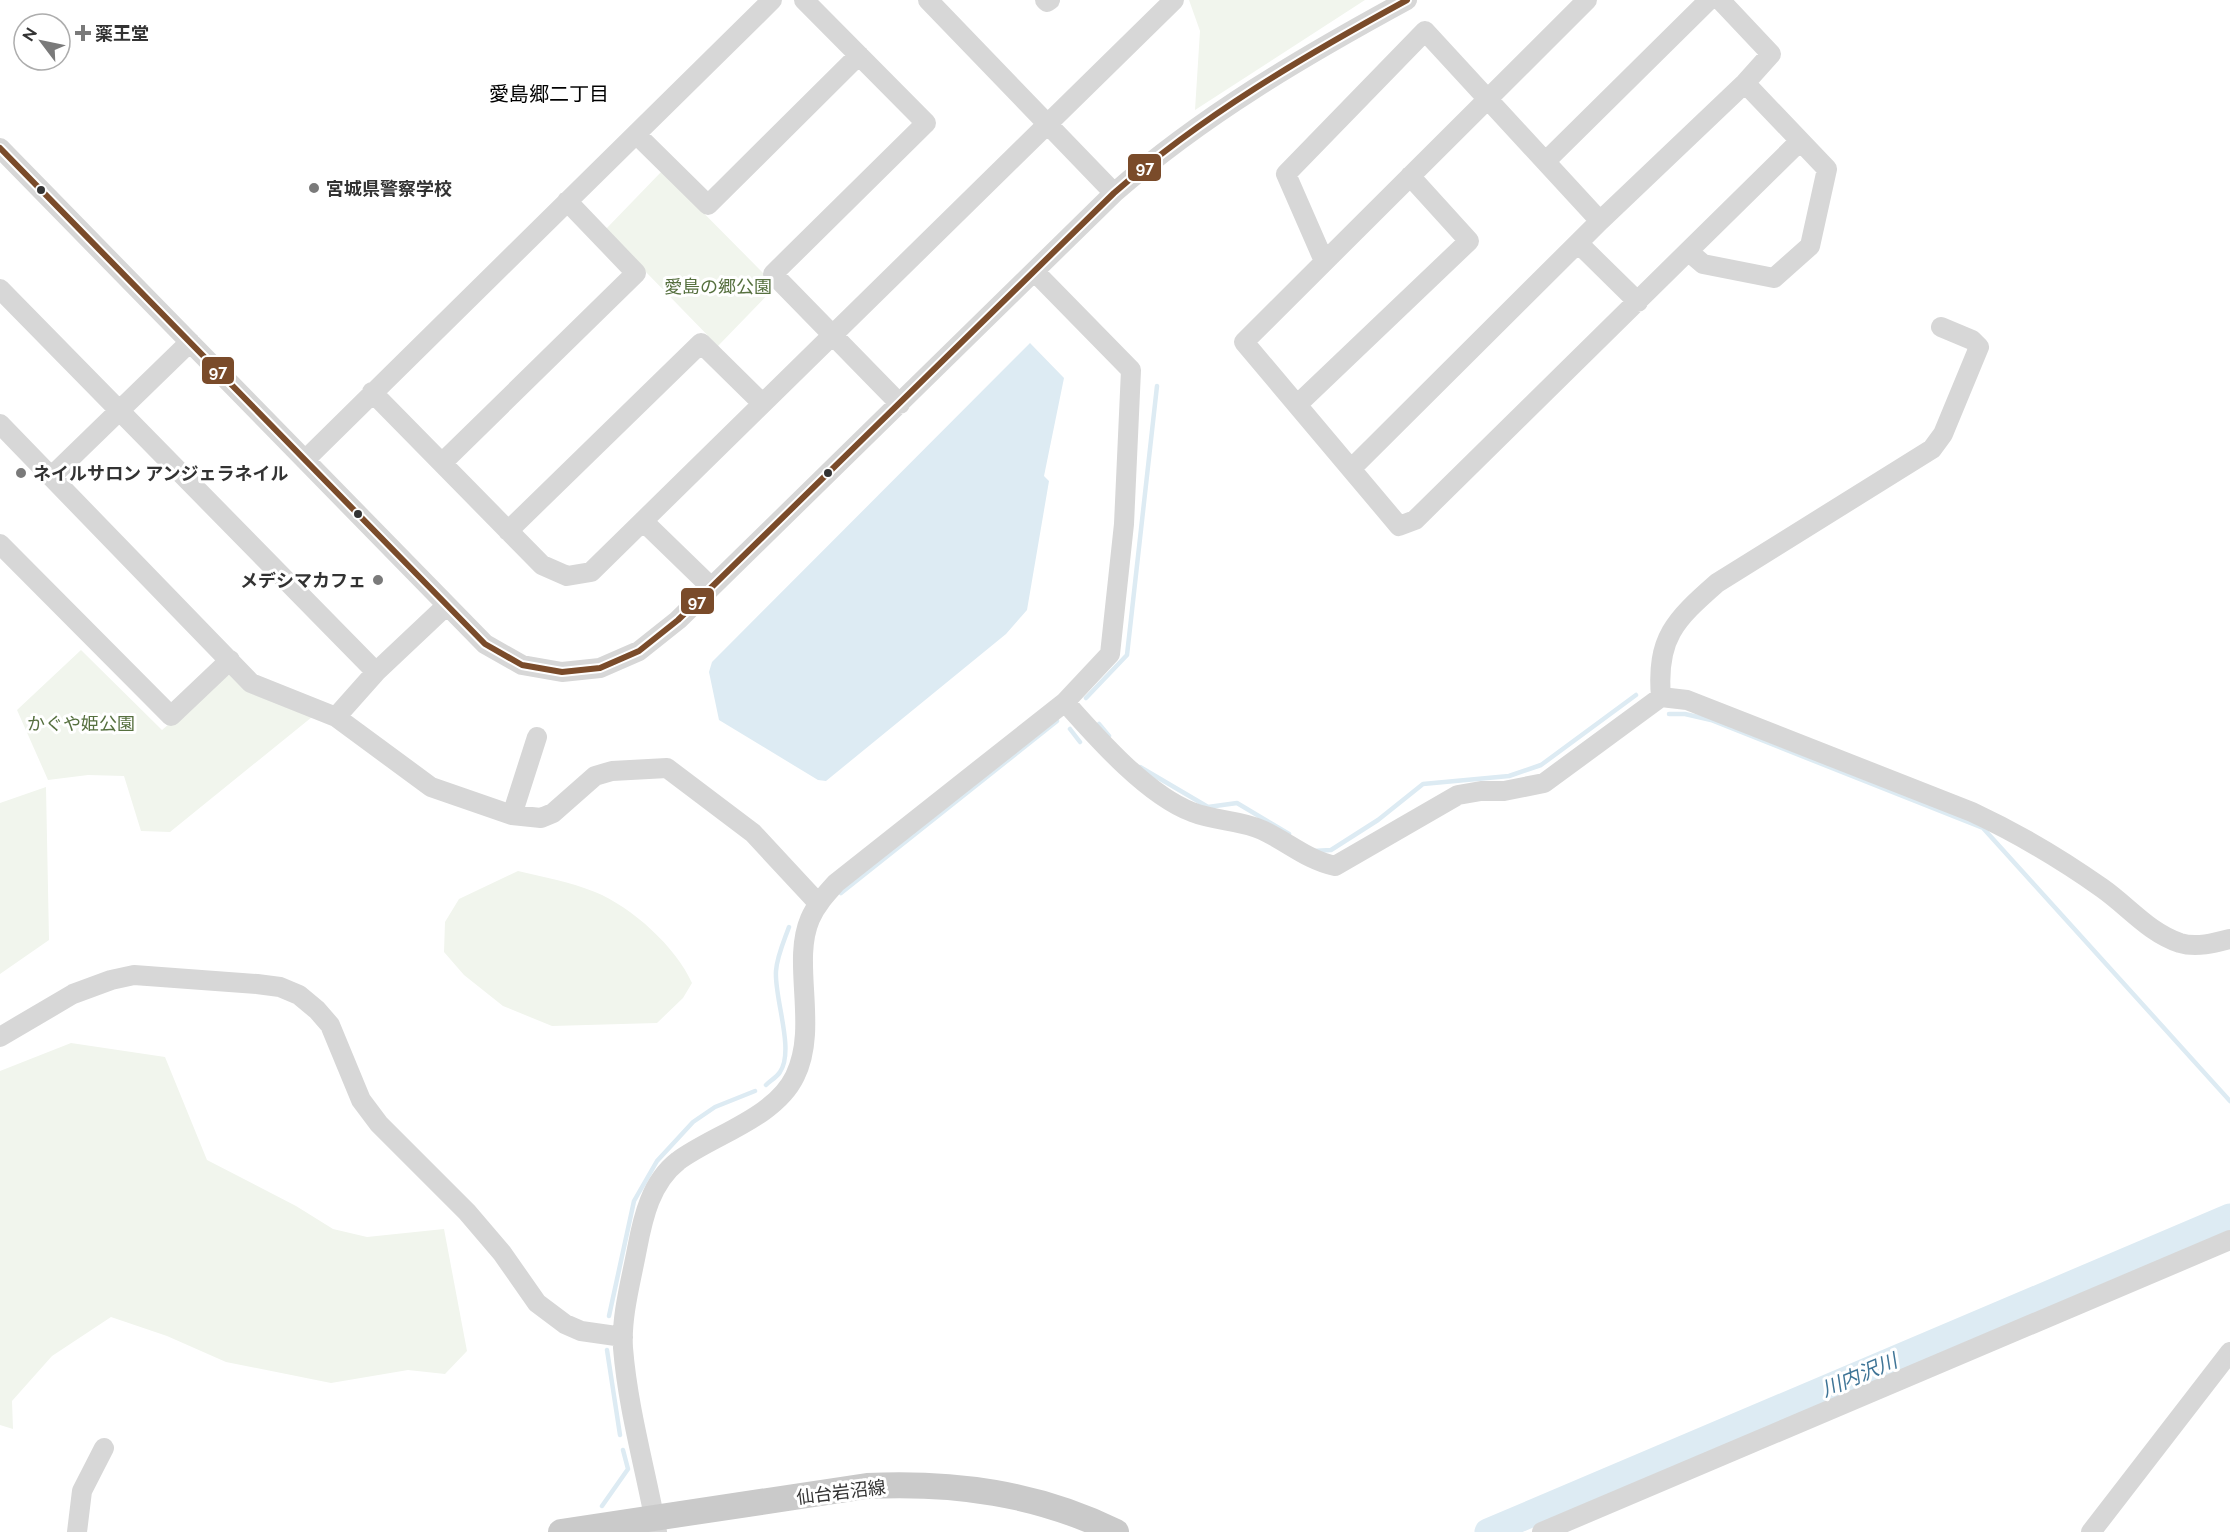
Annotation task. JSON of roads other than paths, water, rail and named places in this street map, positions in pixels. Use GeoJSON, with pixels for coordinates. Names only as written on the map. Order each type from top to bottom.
{"type":"FeatureCollection","features":[{"type":"Feature","properties":{"kind":"main road","name":"仙台岩沼線"},"geometry":{"type":"LineString","coordinates":[[561,1532],[655,1525],[867,1486],[912,1484],[994,1491],[1066,1511],[1116,1532]]}},
{"type":"Feature","properties":{"kind":"street"},"geometry":{"type":"LineString","coordinates":[[305,460],[772,0]]}},
{"type":"Feature","properties":{"kind":"street"},"geometry":{"type":"LineString","coordinates":[[804,0],[926,123],[773,274],[900,404]]}},
{"type":"Feature","properties":{"kind":"street"},"geometry":{"type":"LineString","coordinates":[[928,0],[1114,193]]}},
{"type":"Feature","properties":{"kind":"street"},"geometry":{"type":"LineString","coordinates":[[1045,0],[1047,3],[1050,0]]}},
{"type":"Feature","properties":{"kind":"street"},"geometry":{"type":"LineString","coordinates":[[372,392],[542,565],[567,576],[591,573],[1174,0]]}},
{"type":"Feature","properties":{"kind":"street"},"geometry":{"type":"LineString","coordinates":[[1,151],[485,644],[522,665],[562,672],[600,668],[639,651],[678,620],[1114,193],[1149,162],[1208,119],[1303,57],[1407,0]]}},
{"type":"Feature","properties":{"kind":"street"},"geometry":{"type":"LineString","coordinates":[[1587,0],[1244,342],[1399,526],[1415,520],[1800,141]]}},
{"type":"Feature","properties":{"kind":"street"},"geometry":{"type":"LineString","coordinates":[[1545,160],[1709,0]]}},
{"type":"Feature","properties":{"kind":"street"},"geometry":{"type":"LineString","coordinates":[[1351,469],[1600,221],[1746,83],[1771,54],[1720,0]]}},
{"type":"Feature","properties":{"kind":"street"},"geometry":{"type":"LineString","coordinates":[[1324,261],[1286,174],[1425,31],[1600,221]]}},
{"type":"Feature","properties":{"kind":"street"},"geometry":{"type":"LineString","coordinates":[[636,135],[708,205],[859,55]]}},
{"type":"Feature","properties":{"kind":"street"},"geometry":{"type":"LineString","coordinates":[[1689,252],[1703,264],[1774,278],[1810,246],[1827,169],[1746,83]]}},
{"type":"Feature","properties":{"kind":"street"},"geometry":{"type":"LineString","coordinates":[[1298,404],[1469,241],[1410,176]]}},
{"type":"Feature","properties":{"kind":"street"},"geometry":{"type":"LineString","coordinates":[[442,463],[636,273],[567,201]]}},
{"type":"Feature","properties":{"kind":"street"},"geometry":{"type":"LineString","coordinates":[[1579,244],[1638,302]]}},
{"type":"Feature","properties":{"kind":"street"},"geometry":{"type":"LineString","coordinates":[[655,1525],[636,1430],[623,1337],[625,1314],[643,1217],[660,1181],[678,1161],[781,1096],[794,1079],[802,1060],[806,1028],[804,955],[808,921],[818,903],[836,883],[1065,702],[1110,654],[1124,524],[1131,370],[1035,272]]}},
{"type":"Feature","properties":{"kind":"street"},"geometry":{"type":"LineString","coordinates":[[0,288],[376,672]]}},
{"type":"Feature","properties":{"kind":"street"},"geometry":{"type":"LineString","coordinates":[[1661,697],[1659,672],[1662,652],[1682,615],[1697,600],[1717,583],[1932,449],[1943,434],[1979,347],[1971,340],[1941,327]]}},
{"type":"Feature","properties":{"kind":"street"},"geometry":{"type":"LineString","coordinates":[[52,476],[190,342]]}},
{"type":"Feature","properties":{"kind":"street"},"geometry":{"type":"LineString","coordinates":[[508,531],[701,343],[762,403]]}},
{"type":"Feature","properties":{"kind":"street"},"geometry":{"type":"LineString","coordinates":[[0,424],[251,683],[336,717],[431,788],[512,815],[541,818],[553,813],[595,776],[612,771],[667,768],[753,833],[818,903]]}},
{"type":"Feature","properties":{"kind":"street"},"geometry":{"type":"LineString","coordinates":[[644,522],[711,587]]}},
{"type":"Feature","properties":{"kind":"street"},"geometry":{"type":"LineString","coordinates":[[0,543],[171,716],[230,660]]}},
{"type":"Feature","properties":{"kind":"street"},"geometry":{"type":"LineString","coordinates":[[336,717],[376,672],[446,606]]}},
{"type":"Feature","properties":{"kind":"street"},"geometry":{"type":"LineString","coordinates":[[1065,702],[1104,746],[1162,795],[1190,812],[1262,830],[1308,858],[1335,866],[1458,795],[1481,790],[1504,791],[1545,783],[1661,697],[1687,700],[1972,812],[2026,839],[2104,889],[2149,928],[2182,944],[2207,944],[2230,939]]}},
{"type":"Feature","properties":{"kind":"street"},"geometry":{"type":"LineString","coordinates":[[512,815],[537,737]]}},
{"type":"Feature","properties":{"kind":"street"},"geometry":{"type":"LineString","coordinates":[[0,1037],[74,994],[111,980],[134,975],[257,984],[280,987],[299,996],[317,1010],[330,1025],[361,1100],[379,1124],[467,1212],[502,1253],[537,1303],[565,1324],[581,1332],[623,1337]]}},
{"type":"Feature","properties":{"kind":"street"},"geometry":{"type":"LineString","coordinates":[[1542,1532],[2230,1240]]}},
{"type":"Feature","properties":{"kind":"street"},"geometry":{"type":"LineString","coordinates":[[2091,1532],[2230,1352]]}},
{"type":"Feature","properties":{"kind":"street"},"geometry":{"type":"LineString","coordinates":[[77,1532],[82,1491],[104,1448]]}},
{"type":"Feature","properties":{"kind":"waterway"},"geometry":{"type":"LineString","coordinates":[[1086,698],[1127,655],[1157,386]]}},
{"type":"Feature","properties":{"kind":"waterway"},"geometry":{"type":"LineString","coordinates":[[1313,851],[1331,850],[1378,820],[1423,784],[1509,776],[1541,765],[1636,695]]}},
{"type":"Feature","properties":{"kind":"waterway"},"geometry":{"type":"LineString","coordinates":[[1669,714],[1685,714],[1711,720],[1983,828],[2230,1101]]}},
{"type":"Feature","properties":{"kind":"waterway"},"geometry":{"type":"LineString","coordinates":[[841,893],[1057,721]]}},
{"type":"Feature","properties":{"kind":"waterway"},"geometry":{"type":"LineString","coordinates":[[1099,724],[1109,736]]}},
{"type":"Feature","properties":{"kind":"waterway"},"geometry":{"type":"LineString","coordinates":[[1070,729],[1080,742]]}},
{"type":"Feature","properties":{"kind":"waterway"},"geometry":{"type":"LineString","coordinates":[[1140,767],[1208,807],[1237,803],[1289,834]]}},
{"type":"Feature","properties":{"kind":"waterway"},"geometry":{"type":"LineString","coordinates":[[766,1085],[779,1074],[784,1062],[785,1037],[776,971],[779,954],[789,927]]}},
{"type":"Feature","properties":{"kind":"waterway"},"geometry":{"type":"LineString","coordinates":[[609,1316],[634,1201],[657,1161],[693,1122],[715,1107],[755,1091]]}},
{"type":"Feature","properties":{"kind":"waterway","name":"川内沢川"},"geometry":{"type":"LineString","coordinates":[[1488,1532],[2230,1217]]}},
{"type":"Feature","properties":{"kind":"waterway"},"geometry":{"type":"LineString","coordinates":[[607,1350],[620,1435]]}},
{"type":"Feature","properties":{"kind":"waterway"},"geometry":{"type":"LineString","coordinates":[[602,1506],[628,1469],[623,1450]]}},
{"type":"Feature","properties":{"kind":"place","name":"薬王堂"},"geometry":{"type":"Point","coordinates":[83,33]}},
{"type":"Feature","properties":{"kind":"place","name":"宮城県警察学校"},"geometry":{"type":"Point","coordinates":[314,188]}},
{"type":"Feature","properties":{"kind":"place","name":"ネイルサロン アンジェラネイル"},"geometry":{"type":"Point","coordinates":[21,473]}},
{"type":"Feature","properties":{"kind":"place","name":"メデシマカフェ"},"geometry":{"type":"Point","coordinates":[378,580]}},
{"type":"Feature","properties":{"kind":"district","name":"愛島郷二丁目"},"geometry":{"type":"Point","coordinates":[549,94]}},
{"type":"Feature","properties":{"kind":"park label","name":"愛島の郷公園"},"geometry":{"type":"Point","coordinates":[718,286]}},
{"type":"Feature","properties":{"kind":"park label","name":"かぐや姫公園"},"geometry":{"type":"Point","coordinates":[81,723]}}]}
